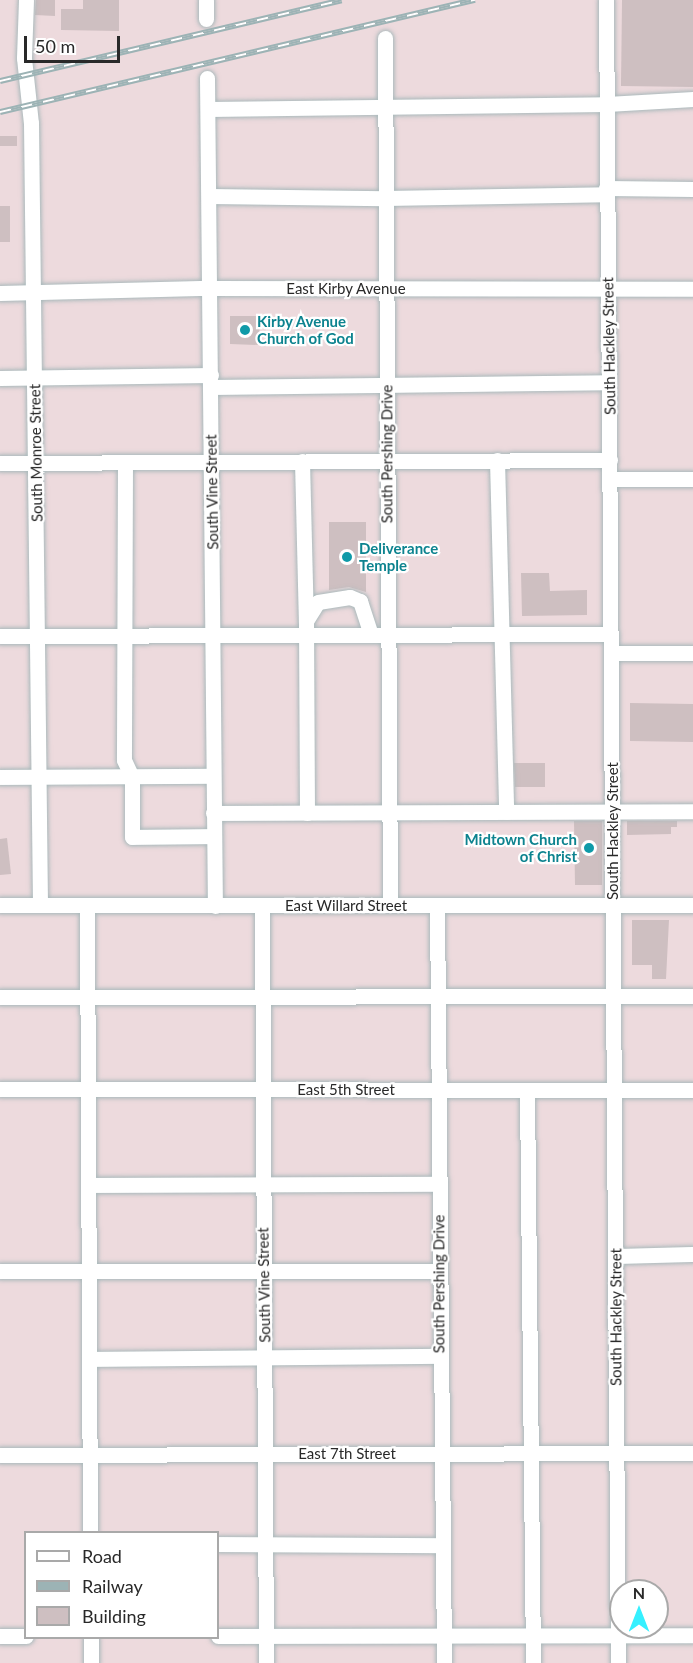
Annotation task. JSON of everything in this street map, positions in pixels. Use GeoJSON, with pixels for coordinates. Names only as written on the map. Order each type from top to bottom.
{"type":"FeatureCollection","features":[{"type":"Feature","properties":{"kind":"street","name":"South Monroe Street"},"geometry":{"type":"LineString","coordinates":[[26,0],[24,58],[31,123],[34,293],[40,905]]}},
{"type":"Feature","properties":{"kind":"street"},"geometry":{"type":"LineString","coordinates":[[206,0],[206,19]]}},
{"type":"Feature","properties":{"kind":"street","name":"South Hackley Street"},"geometry":{"type":"LineString","coordinates":[[606,0],[617,1579]]}},
{"type":"Feature","properties":{"kind":"street","name":"South Pershing Drive"},"geometry":{"type":"LineString","coordinates":[[385,38],[390,905]]}},
{"type":"Feature","properties":{"kind":"street","name":"South Vine Street"},"geometry":{"type":"LineString","coordinates":[[207,78],[215,906]]}},
{"type":"Feature","properties":{"kind":"street"},"geometry":{"type":"LineString","coordinates":[[208,109],[607,104],[693,99]]}},
{"type":"Feature","properties":{"kind":"street"},"geometry":{"type":"LineString","coordinates":[[209,196],[385,198],[693,189]]}},
{"type":"Feature","properties":{"kind":"street","name":"East Kirby Avenue"},"geometry":{"type":"LineString","coordinates":[[0,293],[210,288],[693,290]]}},
{"type":"Feature","properties":{"kind":"street"},"geometry":{"type":"LineString","coordinates":[[0,378],[386,383],[609,382]]}},
{"type":"Feature","properties":{"kind":"street"},"geometry":{"type":"LineString","coordinates":[[496,460],[506,812]]}},
{"type":"Feature","properties":{"kind":"street"},"geometry":{"type":"LineString","coordinates":[[0,463],[610,460]]}},
{"type":"Feature","properties":{"kind":"street"},"geometry":{"type":"LineString","coordinates":[[302,461],[307,813]]}},
{"type":"Feature","properties":{"kind":"street"},"geometry":{"type":"LineString","coordinates":[[125,462],[124,760],[132,777],[132,837],[214,836]]}},
{"type":"Feature","properties":{"kind":"street"},"geometry":{"type":"LineString","coordinates":[[610,479],[693,478]]}},
{"type":"Feature","properties":{"kind":"street"},"geometry":{"type":"LineString","coordinates":[[305,628],[318,603],[350,597],[360,601],[371,634]]}},
{"type":"Feature","properties":{"kind":"street"},"geometry":{"type":"LineString","coordinates":[[0,636],[214,636],[305,628],[371,634],[610,634]]}},
{"type":"Feature","properties":{"kind":"street"},"geometry":{"type":"LineString","coordinates":[[611,653],[693,653]]}},
{"type":"Feature","properties":{"kind":"street"},"geometry":{"type":"LineString","coordinates":[[0,777],[212,776]]}},
{"type":"Feature","properties":{"kind":"street"},"geometry":{"type":"LineString","coordinates":[[213,813],[693,810]]}},
{"type":"Feature","properties":{"kind":"street","name":"East Willard Street"},"geometry":{"type":"LineString","coordinates":[[0,905],[693,905]]}},
{"type":"Feature","properties":{"kind":"street"},"geometry":{"type":"LineString","coordinates":[[87,905],[90,1531]]}},
{"type":"Feature","properties":{"kind":"street","name":"South Pershing Drive"},"geometry":{"type":"LineString","coordinates":[[437,905],[444,1663]]}},
{"type":"Feature","properties":{"kind":"street","name":"South Vine Street"},"geometry":{"type":"LineString","coordinates":[[262,906],[266,1663]]}},
{"type":"Feature","properties":{"kind":"street"},"geometry":{"type":"LineString","coordinates":[[0,997],[693,996]]}},
{"type":"Feature","properties":{"kind":"street","name":"East 5th Street"},"geometry":{"type":"LineString","coordinates":[[0,1089],[693,1090]]}},
{"type":"Feature","properties":{"kind":"street"},"geometry":{"type":"LineString","coordinates":[[527,1090],[529,1453],[533,1663]]}},
{"type":"Feature","properties":{"kind":"street"},"geometry":{"type":"LineString","coordinates":[[88,1185],[439,1184]]}},
{"type":"Feature","properties":{"kind":"street"},"geometry":{"type":"LineString","coordinates":[[615,1256],[693,1254]]}},
{"type":"Feature","properties":{"kind":"street"},"geometry":{"type":"LineString","coordinates":[[0,1271],[439,1270]]}},
{"type":"Feature","properties":{"kind":"street"},"geometry":{"type":"LineString","coordinates":[[89,1359],[265,1360],[440,1356]]}},
{"type":"Feature","properties":{"kind":"street","name":"East 7th Street"},"geometry":{"type":"LineString","coordinates":[[0,1455],[693,1453]]}},
{"type":"Feature","properties":{"kind":"street"},"geometry":{"type":"LineString","coordinates":[[219,1544],[442,1545]]}},
{"type":"Feature","properties":{"kind":"street"},"geometry":{"type":"LineString","coordinates":[[219,1636],[609,1635]]}},
{"type":"Feature","properties":{"kind":"street"},"geometry":{"type":"LineString","coordinates":[[669,1635],[693,1635]]}},
{"type":"Feature","properties":{"kind":"street"},"geometry":{"type":"LineString","coordinates":[[0,1636],[24,1636]]}},
{"type":"Feature","properties":{"kind":"street"},"geometry":{"type":"LineString","coordinates":[[91,1639],[91,1663]]}},
{"type":"Feature","properties":{"kind":"street","name":"South Hackley Street"},"geometry":{"type":"LineString","coordinates":[[618,1639],[618,1663]]}},
{"type":"Feature","properties":{"kind":"building"},"geometry":{"type":"Polygon","coordinates":[[[36,0],[55,0],[55,16],[35,15],[36,0]]]}},
{"type":"Feature","properties":{"kind":"building"},"geometry":{"type":"Polygon","coordinates":[[[83,0],[119,0],[119,31],[61,30],[61,9],[83,9],[83,0]]]}},
{"type":"Feature","properties":{"kind":"building"},"geometry":{"type":"Polygon","coordinates":[[[622,0],[693,0],[693,87],[621,86],[622,0]]]}},
{"type":"Feature","properties":{"kind":"building"},"geometry":{"type":"Polygon","coordinates":[[[0,136],[17,136],[17,146],[0,146],[0,136]]]}},
{"type":"Feature","properties":{"kind":"building"},"geometry":{"type":"Polygon","coordinates":[[[0,206],[10,206],[10,242],[0,242],[0,206]]]}},
{"type":"Feature","properties":{"kind":"building","name":"Kirby Avenue Church of God"},"geometry":{"type":"Polygon","coordinates":[[[230,316],[260,316],[259,345],[230,344],[230,316]]]}},
{"type":"Feature","properties":{"kind":"building","name":"Deliverance Temple"},"geometry":{"type":"Polygon","coordinates":[[[329,522],[366,522],[366,592],[349,587],[329,590],[329,522]]]}},
{"type":"Feature","properties":{"kind":"building"},"geometry":{"type":"Polygon","coordinates":[[[521,573],[549,573],[550,591],[587,590],[587,615],[522,616],[521,573]]]}},
{"type":"Feature","properties":{"kind":"building"},"geometry":{"type":"Polygon","coordinates":[[[630,703],[693,704],[693,742],[630,741],[630,703]]]}},
{"type":"Feature","properties":{"kind":"building"},"geometry":{"type":"Polygon","coordinates":[[[514,763],[545,763],[545,787],[515,787],[514,763]]]}},
{"type":"Feature","properties":{"kind":"building","name":"Midtown Church of Christ"},"geometry":{"type":"Polygon","coordinates":[[[574,821],[602,821],[602,885],[575,885],[574,821]]]}},
{"type":"Feature","properties":{"kind":"building"},"geometry":{"type":"Polygon","coordinates":[[[627,821],[677,821],[677,827],[671,827],[671,834],[627,835],[627,821]]]}},
{"type":"Feature","properties":{"kind":"building"},"geometry":{"type":"Polygon","coordinates":[[[7,838],[11,874],[0,875],[0,839],[7,838]]]}},
{"type":"Feature","properties":{"kind":"building"},"geometry":{"type":"Polygon","coordinates":[[[632,920],[669,920],[666,979],[652,979],[652,965],[632,965],[632,920]]]}},
{"type":"Feature","properties":{"kind":"railway"},"geometry":{"type":"LineString","coordinates":[[0,81],[342,0]]}},
{"type":"Feature","properties":{"kind":"railway"},"geometry":{"type":"LineString","coordinates":[[0,112],[475,0]]}},
{"type":"Feature","properties":{"kind":"place","name":"Kirby Avenue Church of God"},"geometry":{"type":"Point","coordinates":[245,330]}},
{"type":"Feature","properties":{"kind":"place","name":"Deliverance Temple"},"geometry":{"type":"Point","coordinates":[347,557]}},
{"type":"Feature","properties":{"kind":"place","name":"Midtown Church of Christ"},"geometry":{"type":"Point","coordinates":[589,848]}}]}
